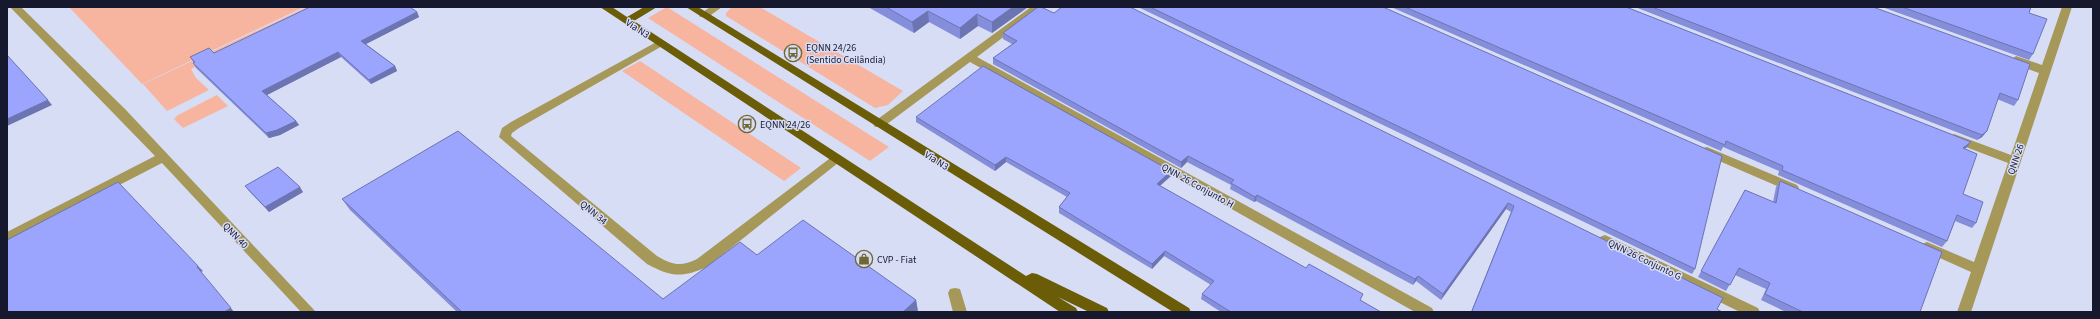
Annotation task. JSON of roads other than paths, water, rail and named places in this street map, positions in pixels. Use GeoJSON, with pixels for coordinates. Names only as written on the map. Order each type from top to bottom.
{"type":"FeatureCollection","features":[{"type":"Feature","properties":{"kind":"main road","name":"Via N3"},"geometry":{"type":"LineString","coordinates":[[605,7],[1072,312]]}},
{"type":"Feature","properties":{"kind":"main road"},"geometry":{"type":"LineString","coordinates":[[627,21],[652,7]]}},
{"type":"Feature","properties":{"kind":"main road","name":"Via N3"},"geometry":{"type":"LineString","coordinates":[[691,7],[1184,312]]}},
{"type":"Feature","properties":{"kind":"main road"},"geometry":{"type":"LineString","coordinates":[[991,259],[1102,312]]}},
{"type":"Feature","properties":{"kind":"street","name":"QNN 40"},"geometry":{"type":"LineString","coordinates":[[15,7],[121,112],[162,158],[309,312]]}},
{"type":"Feature","properties":{"kind":"street"},"geometry":{"type":"LineString","coordinates":[[704,15],[717,7]]}},
{"type":"Feature","properties":{"kind":"street"},"geometry":{"type":"LineString","coordinates":[[879,124],[1038,7]]}},
{"type":"Feature","properties":{"kind":"street","name":"QNN 26"},"geometry":{"type":"LineString","coordinates":[[1964,312],[2014,161],[2046,71],[2066,7]]}},
{"type":"Feature","properties":{"kind":"street","name":"QNN 34"},"geometry":{"type":"LineString","coordinates":[[660,43],[515,125],[506,131],[505,138],[652,260],[669,270],[689,270],[702,263],[837,159]]}},
{"type":"Feature","properties":{"kind":"street","name":"QNN 26 Conjunto H"},"geometry":{"type":"LineString","coordinates":[[969,57],[1427,312]]}},
{"type":"Feature","properties":{"kind":"street"},"geometry":{"type":"LineString","coordinates":[[2009,58],[2046,71]]}},
{"type":"Feature","properties":{"kind":"street"},"geometry":{"type":"LineString","coordinates":[[1940,132],[2014,161]]}},
{"type":"Feature","properties":{"kind":"street"},"geometry":{"type":"LineString","coordinates":[[1700,147],[1802,192]]}},
{"type":"Feature","properties":{"kind":"street"},"geometry":{"type":"LineString","coordinates":[[7,238],[162,158]]}},
{"type":"Feature","properties":{"kind":"street","name":"QNN 26 Conjunto G"},"geometry":{"type":"LineString","coordinates":[[1595,235],[1753,312]]}},
{"type":"Feature","properties":{"kind":"street"},"geometry":{"type":"LineString","coordinates":[[1919,243],[1978,269]]}},
{"type":"Feature","properties":{"kind":"street"},"geometry":{"type":"LineString","coordinates":[[956,293],[960,312]]}},
{"type":"Feature","properties":{"kind":"place","name":"EQNN 24/26 (Sentido Ceilândia)"},"geometry":{"type":"Point","coordinates":[793,53]}},
{"type":"Feature","properties":{"kind":"place","name":"EQNN 24/26"},"geometry":{"type":"Point","coordinates":[747,124]}},
{"type":"Feature","properties":{"kind":"place","name":"CVP - Fiat"},"geometry":{"type":"Point","coordinates":[864,259]}}]}
